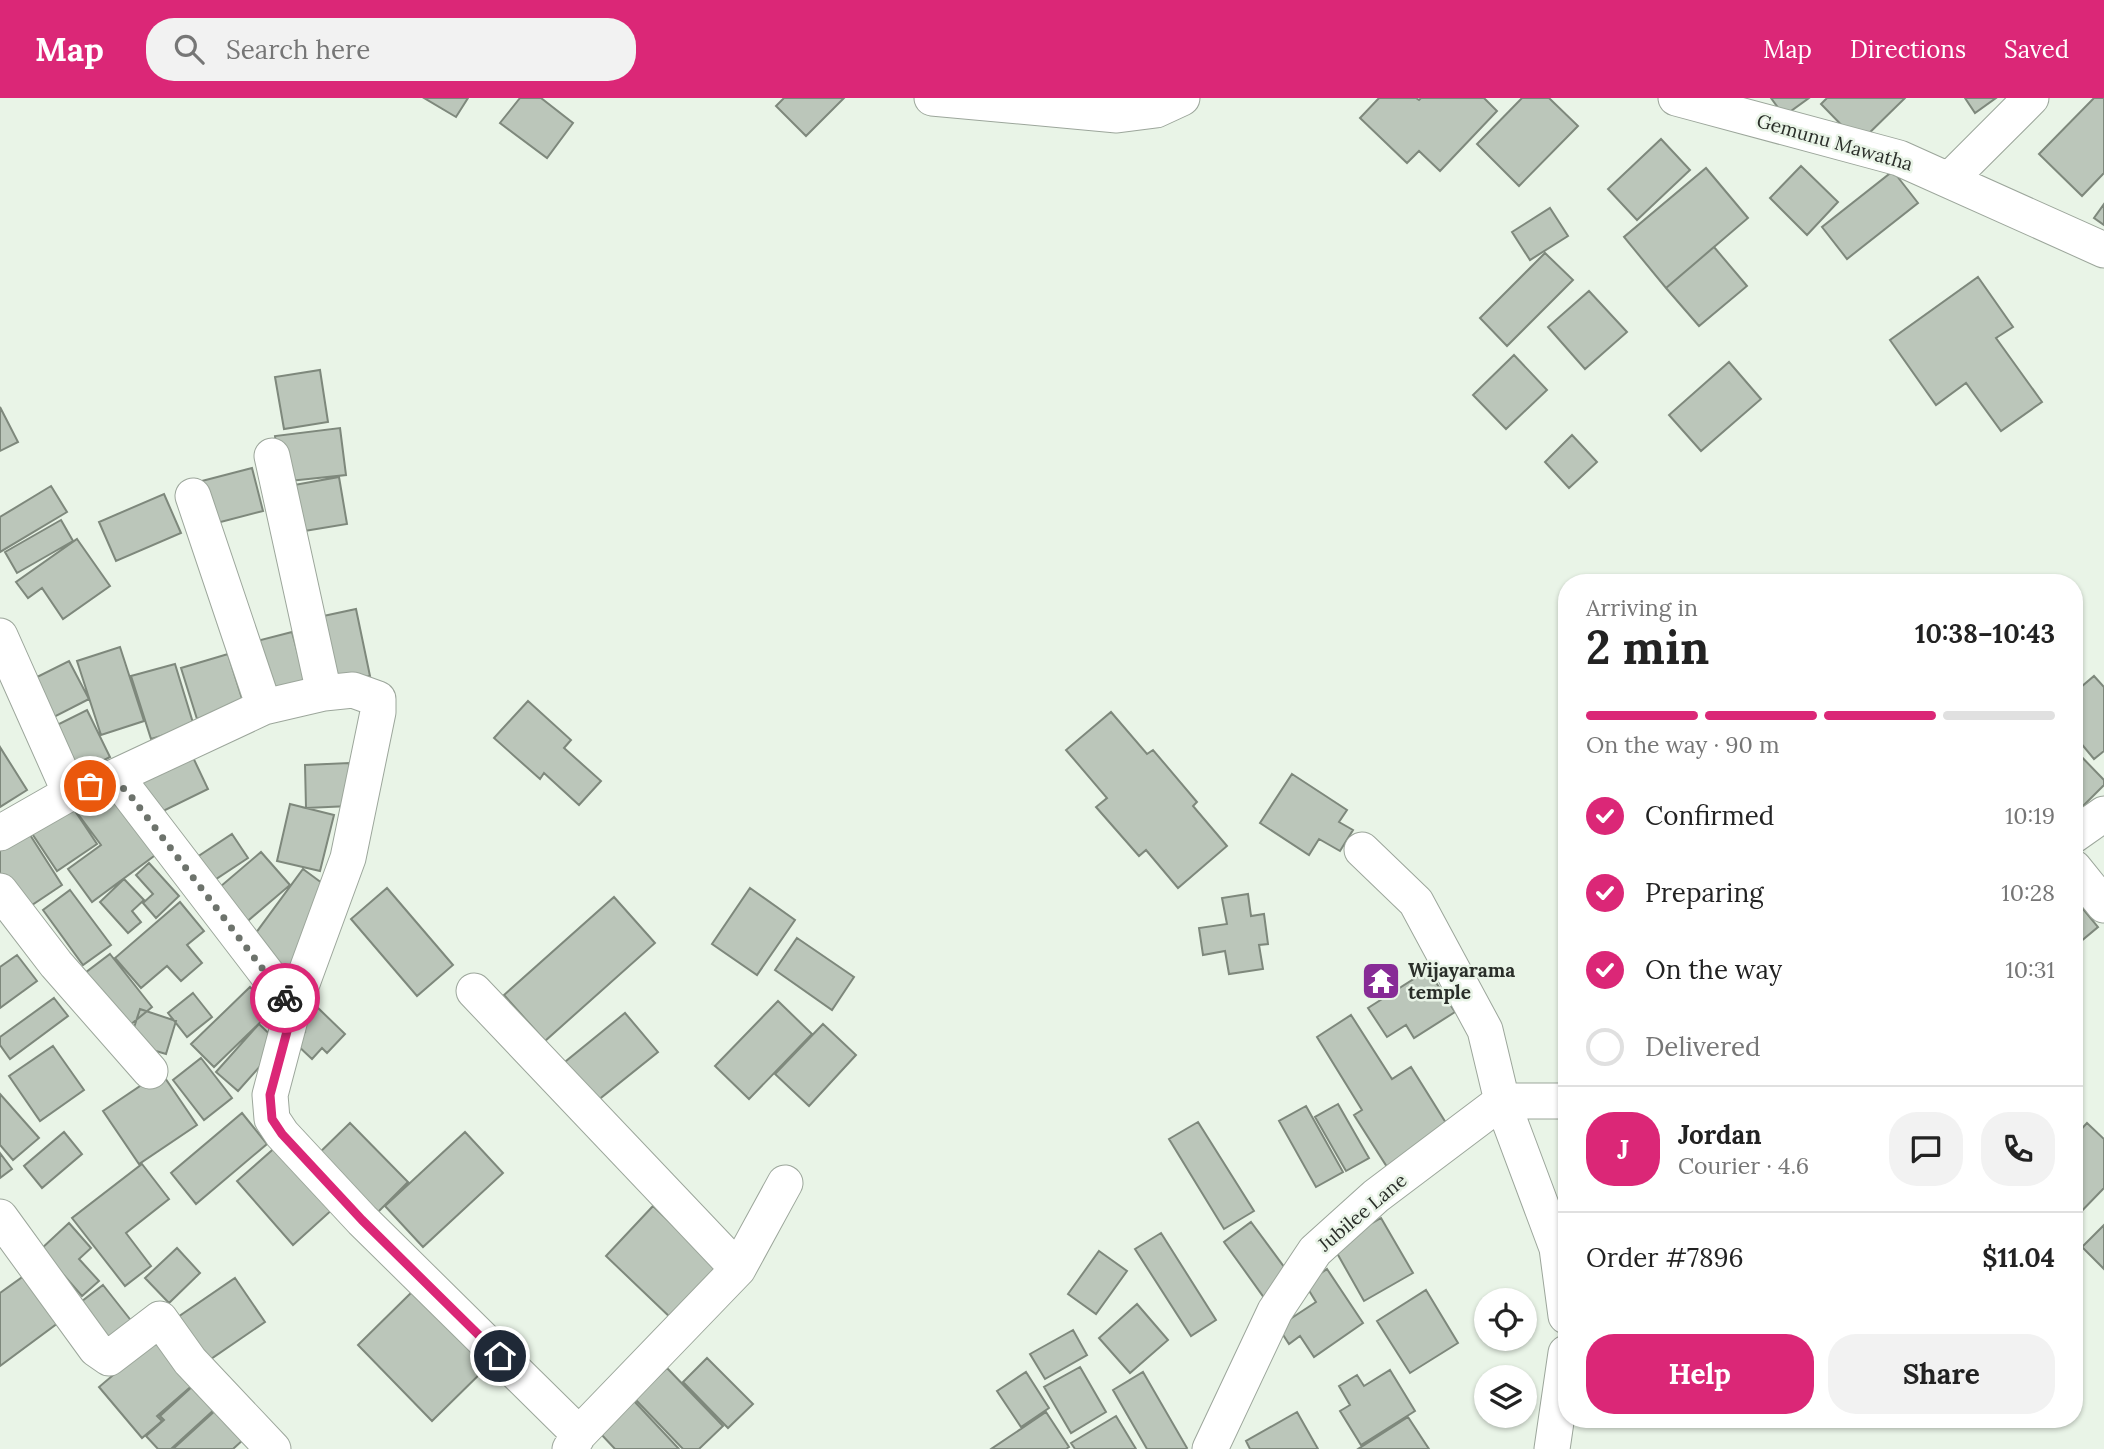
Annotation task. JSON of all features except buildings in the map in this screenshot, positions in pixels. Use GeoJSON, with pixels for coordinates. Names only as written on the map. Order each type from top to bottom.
{"type":"FeatureCollection","features":[{"type":"Feature","properties":{"kind":"street"},"geometry":{"type":"LineString","coordinates":[[932,98],[1117,115],[1156,110],[1182,98]]}},
{"type":"Feature","properties":{"kind":"street","name":"Gemunu Mawatha"},"geometry":{"type":"LineString","coordinates":[[1676,98],[1899,158],[2104,250]]}},
{"type":"Feature","properties":{"kind":"street"},"geometry":{"type":"LineString","coordinates":[[1949,180],[2031,98]]}},
{"type":"Feature","properties":{"kind":"street"},"geometry":{"type":"LineString","coordinates":[[272,456],[324,693]]}},
{"type":"Feature","properties":{"kind":"street"},"geometry":{"type":"LineString","coordinates":[[193,496],[264,707]]}},
{"type":"Feature","properties":{"kind":"street"},"geometry":{"type":"LineString","coordinates":[[0,636],[70,793]]}},
{"type":"Feature","properties":{"kind":"street"},"geometry":{"type":"LineString","coordinates":[[0,833],[70,793],[110,779],[264,707],[324,693],[353,690],[378,699],[378,712],[348,858],[293,1009],[270,1095],[272,1119],[282,1134],[362,1220],[575,1442],[738,1269],[785,1183]]}},
{"type":"Feature","properties":{"kind":"street"},"geometry":{"type":"LineString","coordinates":[[110,779],[127,791],[293,1009]]}},
{"type":"Feature","properties":{"kind":"street"},"geometry":{"type":"LineString","coordinates":[[2083,829],[2104,814]]}},
{"type":"Feature","properties":{"kind":"street"},"geometry":{"type":"LineString","coordinates":[[1362,850],[1416,902],[1485,1030],[1502,1101],[1558,1256]]}},
{"type":"Feature","properties":{"kind":"street"},"geometry":{"type":"LineString","coordinates":[[2083,879],[2104,905]]}},
{"type":"Feature","properties":{"kind":"street"},"geometry":{"type":"LineString","coordinates":[[0,891],[56,964],[150,1071]]}},
{"type":"Feature","properties":{"kind":"street"},"geometry":{"type":"LineString","coordinates":[[474,991],[738,1269]]}},
{"type":"Feature","properties":{"kind":"street"},"geometry":{"type":"LineString","coordinates":[[1502,1101],[1558,1101]]}},
{"type":"Feature","properties":{"kind":"street","name":"Jubilee Lane"},"geometry":{"type":"LineString","coordinates":[[1210,1449],[1275,1311],[1315,1251],[1376,1196],[1502,1101]]}},
{"type":"Feature","properties":{"kind":"street"},"geometry":{"type":"LineString","coordinates":[[0,1217],[96,1349],[109,1358],[160,1319],[190,1361],[273,1449]]}},
{"type":"Feature","properties":{"kind":"street"},"geometry":{"type":"LineString","coordinates":[[1552,1449],[1558,1408]]}},
{"type":"Feature","properties":{"kind":"way so far"},"geometry":{"type":"LineString","coordinates":[[90,786],[110,779],[127,791],[285,998]]}},
{"type":"Feature","properties":{"kind":"place","name":"Wijayarama temple"},"geometry":{"type":"Point","coordinates":[1381,981]}},
{"type":"Feature","properties":{"kind":"route"},"geometry":{"type":"LineString","coordinates":[[285,998],[293,1009],[270,1095],[272,1119],[282,1134],[362,1220],[500,1356]]}}]}
